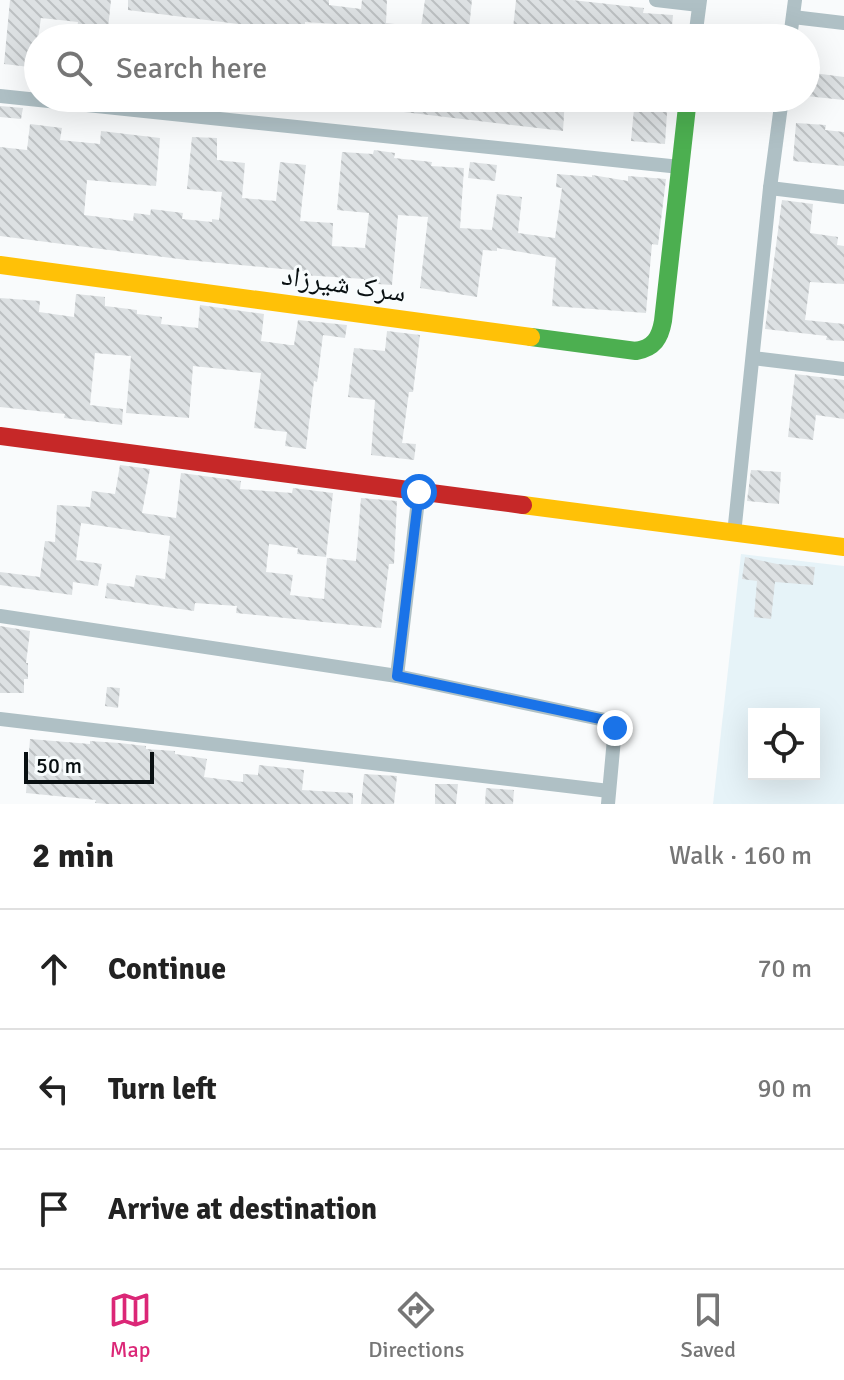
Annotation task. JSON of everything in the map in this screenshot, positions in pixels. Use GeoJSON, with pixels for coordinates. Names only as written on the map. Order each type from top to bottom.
{"type":"FeatureCollection","features":[{"type":"Feature","properties":{"kind":"street"},"geometry":{"type":"LineString","coordinates":[[656,0],[700,3],[697,24]]}},
{"type":"Feature","properties":{"kind":"street"},"geometry":{"type":"LineString","coordinates":[[792,24],[795,0]]}},
{"type":"Feature","properties":{"kind":"street"},"geometry":{"type":"LineString","coordinates":[[793,17],[844,23]]}},
{"type":"Feature","properties":{"kind":"street"},"geometry":{"type":"LineString","coordinates":[[0,96],[24,99]]}},
{"type":"Feature","properties":{"kind":"street"},"geometry":{"type":"LineString","coordinates":[[153,112],[680,167],[686,112]]}},
{"type":"Feature","properties":{"kind":"street"},"geometry":{"type":"LineString","coordinates":[[734,534],[780,112]]}},
{"type":"Feature","properties":{"kind":"street","name":"سرک شیرزاد"},"geometry":{"type":"LineString","coordinates":[[0,265],[636,351],[647,350],[655,344],[663,321],[680,167]]}},
{"type":"Feature","properties":{"kind":"street"},"geometry":{"type":"LineString","coordinates":[[770,188],[844,197]]}},
{"type":"Feature","properties":{"kind":"street"},"geometry":{"type":"LineString","coordinates":[[753,358],[844,369]]}},
{"type":"Feature","properties":{"kind":"street"},"geometry":{"type":"LineString","coordinates":[[0,436],[844,547]]}},
{"type":"Feature","properties":{"kind":"street"},"geometry":{"type":"LineString","coordinates":[[397,676],[419,492]]}},
{"type":"Feature","properties":{"kind":"street"},"geometry":{"type":"LineString","coordinates":[[0,616],[397,676],[605,720],[615,728],[608,798],[0,719]]}},
{"type":"Feature","properties":{"kind":"shaded area"},"geometry":{"type":"Polygon","coordinates":[[[741,554],[844,566],[844,804],[713,804],[741,554]]]}},
{"type":"Feature","properties":{"kind":"building"},"geometry":{"type":"Polygon","coordinates":[[[10,0],[111,0],[108,24],[78,24],[41,18],[40,24],[24,24],[24,66],[4,64],[10,0]]]}},
{"type":"Feature","properties":{"kind":"building"},"geometry":{"type":"Polygon","coordinates":[[[128,0],[329,0],[329,5],[361,9],[362,0],[387,0],[386,23],[395,24],[238,24],[128,10],[128,0]]]}},
{"type":"Feature","properties":{"kind":"building"},"geometry":{"type":"Polygon","coordinates":[[[425,0],[472,0],[469,24],[421,24],[425,0]]]}},
{"type":"Feature","properties":{"kind":"building"},"geometry":{"type":"Polygon","coordinates":[[[516,0],[572,0],[644,8],[643,13],[673,15],[672,24],[513,24],[516,0]]]}},
{"type":"Feature","properties":{"kind":"building"},"geometry":{"type":"Polygon","coordinates":[[[820,74],[844,77],[844,100],[820,97],[820,74]]]}},
{"type":"Feature","properties":{"kind":"building"},"geometry":{"type":"Polygon","coordinates":[[[0,106],[23,108],[21,119],[0,117],[0,106]]]}},
{"type":"Feature","properties":{"kind":"building"},"geometry":{"type":"Polygon","coordinates":[[[404,112],[564,112],[563,131],[404,112]]]}},
{"type":"Feature","properties":{"kind":"building"},"geometry":{"type":"Polygon","coordinates":[[[634,112],[667,112],[665,144],[631,141],[634,112]]]}},
{"type":"Feature","properties":{"kind":"building"},"geometry":{"type":"Polygon","coordinates":[[[796,123],[826,125],[825,130],[844,132],[844,166],[793,161],[796,123]]]}},
{"type":"Feature","properties":{"kind":"building"},"geometry":{"type":"Polygon","coordinates":[[[30,124],[62,128],[60,140],[100,144],[101,131],[160,138],[156,186],[87,180],[84,215],[133,221],[134,213],[150,215],[151,209],[183,213],[182,219],[219,220],[222,192],[187,189],[192,137],[217,138],[217,160],[245,163],[242,198],[276,201],[280,162],[306,165],[300,221],[333,223],[332,246],[365,248],[369,213],[337,210],[342,152],[373,154],[374,150],[395,153],[394,158],[432,162],[431,166],[464,168],[460,228],[492,230],[497,194],[522,197],[518,233],[555,238],[562,188],[556,187],[557,174],[592,175],[628,181],[628,176],[666,179],[658,245],[652,244],[646,313],[552,306],[556,258],[497,248],[497,251],[483,250],[477,297],[420,288],[428,217],[398,215],[392,285],[364,283],[364,279],[303,275],[303,271],[0,236],[0,147],[27,150],[30,124]]]}},
{"type":"Feature","properties":{"kind":"building"},"geometry":{"type":"Polygon","coordinates":[[[470,162],[497,165],[495,181],[468,178],[470,162]]]}},
{"type":"Feature","properties":{"kind":"building"},"geometry":{"type":"Polygon","coordinates":[[[782,200],[813,204],[810,233],[838,237],[837,245],[844,246],[844,284],[810,282],[805,320],[844,324],[844,341],[765,329],[782,200]]]}},
{"type":"Feature","properties":{"kind":"building"},"geometry":{"type":"Polygon","coordinates":[[[76,294],[105,297],[105,306],[162,317],[161,324],[198,328],[200,305],[264,314],[261,341],[290,345],[294,345],[298,320],[347,325],[345,338],[323,335],[306,449],[285,446],[287,432],[254,428],[261,373],[193,366],[189,418],[126,413],[131,356],[95,353],[90,405],[123,409],[122,425],[64,418],[65,414],[0,407],[0,298],[40,301],[39,312],[74,317],[76,294]]]}},
{"type":"Feature","properties":{"kind":"building"},"geometry":{"type":"Polygon","coordinates":[[[387,331],[420,335],[413,392],[409,392],[402,443],[416,444],[414,460],[371,455],[375,400],[348,397],[354,348],[385,351],[387,331]]]}},
{"type":"Feature","properties":{"kind":"building"},"geometry":{"type":"Polygon","coordinates":[[[795,374],[844,380],[844,419],[816,415],[813,440],[788,437],[795,374]]]}},
{"type":"Feature","properties":{"kind":"building"},"geometry":{"type":"Polygon","coordinates":[[[120,465],[150,469],[142,513],[176,518],[181,473],[241,481],[240,489],[292,493],[293,488],[333,493],[326,557],[297,554],[298,548],[269,544],[266,572],[293,575],[290,595],[324,599],[327,558],[356,561],[361,498],[397,501],[394,564],[389,564],[381,628],[236,613],[237,606],[195,603],[194,611],[105,598],[107,583],[134,587],[136,575],[165,579],[170,536],[81,523],[76,560],[102,564],[98,586],[73,582],[72,595],[0,585],[0,572],[40,577],[45,541],[55,542],[57,505],[90,507],[92,491],[115,494],[120,465]]]}},
{"type":"Feature","properties":{"kind":"building"},"geometry":{"type":"Polygon","coordinates":[[[751,470],[781,472],[779,504],[747,501],[751,470]]]}},
{"type":"Feature","properties":{"kind":"building"},"geometry":{"type":"Polygon","coordinates":[[[745,557],[777,564],[815,567],[813,585],[775,582],[771,619],[754,617],[757,581],[742,579],[745,557]]]}},
{"type":"Feature","properties":{"kind":"building"},"geometry":{"type":"Polygon","coordinates":[[[0,626],[30,631],[26,663],[28,679],[24,679],[24,693],[0,693],[0,626]]]}},
{"type":"Feature","properties":{"kind":"building"},"geometry":{"type":"Polygon","coordinates":[[[107,687],[120,688],[118,708],[105,706],[107,687]]]}},
{"type":"Feature","properties":{"kind":"building"},"geometry":{"type":"Polygon","coordinates":[[[30,739],[119,743],[175,751],[175,754],[207,759],[204,777],[243,782],[243,774],[258,775],[259,765],[304,770],[302,790],[353,793],[353,804],[106,804],[95,803],[96,800],[26,793],[30,739]]]}},
{"type":"Feature","properties":{"kind":"building"},"geometry":{"type":"Polygon","coordinates":[[[364,774],[397,776],[394,804],[361,804],[364,774]]]}},
{"type":"Feature","properties":{"kind":"building"},"geometry":{"type":"Polygon","coordinates":[[[435,784],[458,784],[456,804],[435,804],[435,784]]]}},
{"type":"Feature","properties":{"kind":"building"},"geometry":{"type":"Polygon","coordinates":[[[486,788],[514,790],[513,804],[485,804],[486,788]]]}},
{"type":"Feature","properties":{"kind":"traffic: fast"},"geometry":{"type":"LineString","coordinates":[[531,337],[636,351],[652,345],[658,337],[663,321],[686,112]]}},
{"type":"Feature","properties":{"kind":"traffic: slow"},"geometry":{"type":"LineString","coordinates":[[0,265],[531,337]]}},
{"type":"Feature","properties":{"kind":"traffic: slow"},"geometry":{"type":"LineString","coordinates":[[523,505],[844,547]]}},
{"type":"Feature","properties":{"kind":"traffic: jam"},"geometry":{"type":"LineString","coordinates":[[0,436],[523,505]]}},
{"type":"Feature","properties":{"kind":"route"},"geometry":{"type":"LineString","coordinates":[[419,492],[397,676],[605,720],[615,728]]}}]}
